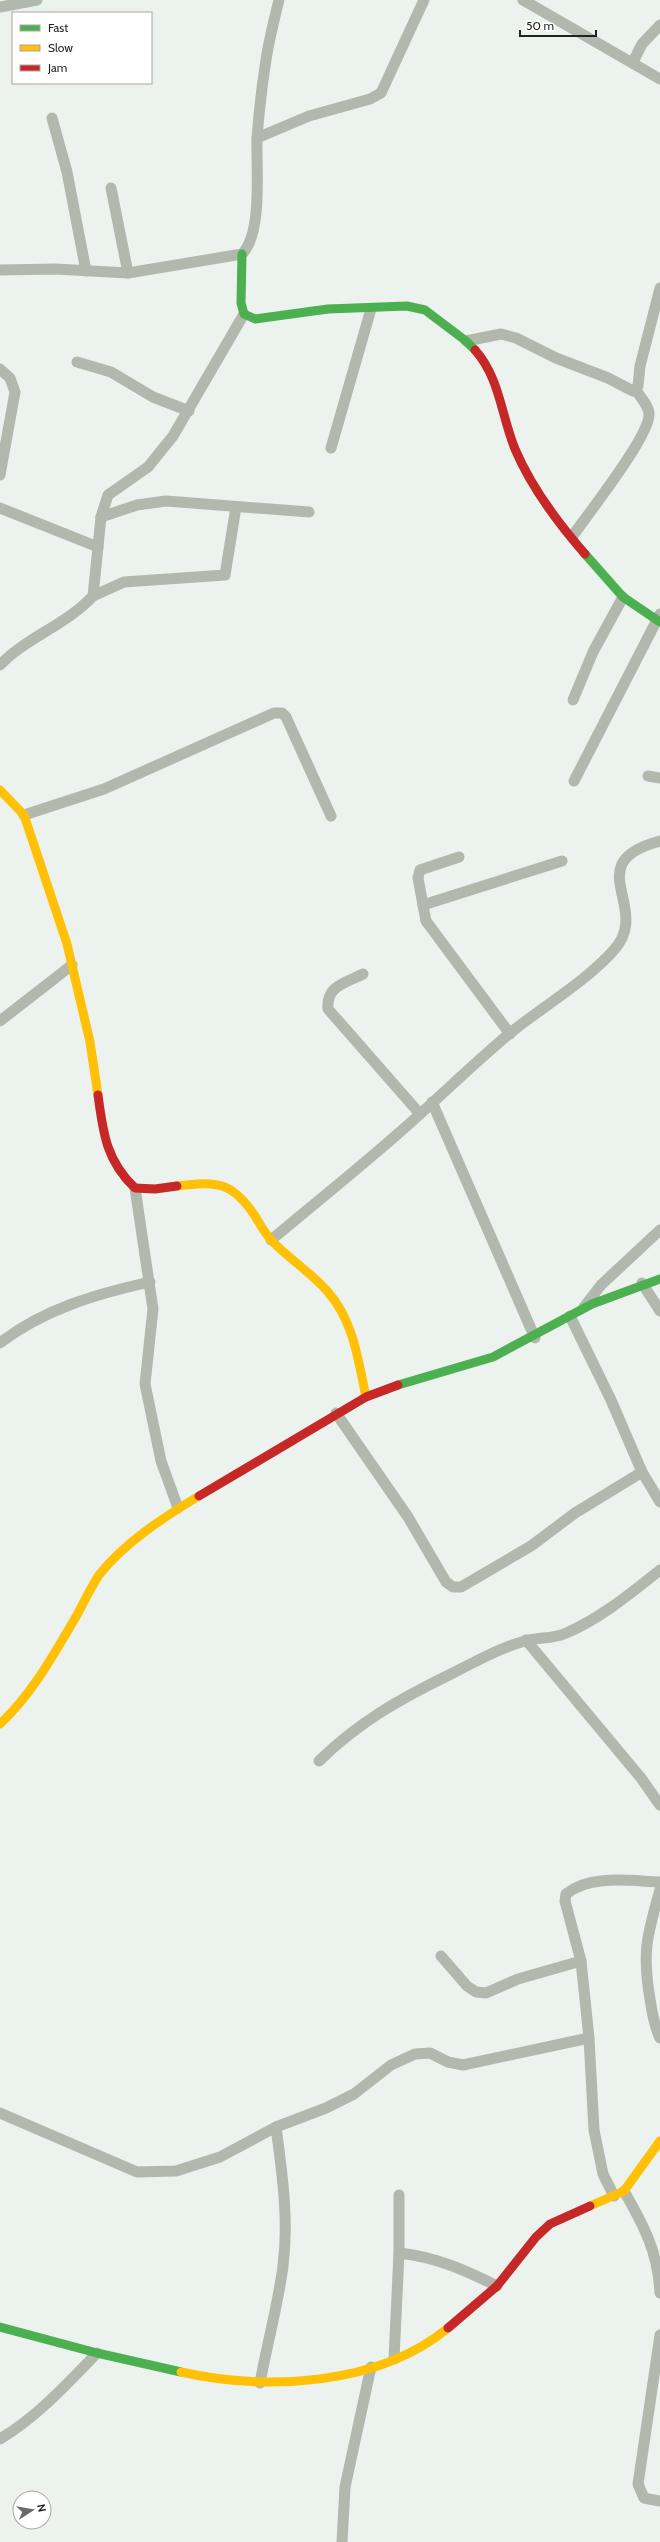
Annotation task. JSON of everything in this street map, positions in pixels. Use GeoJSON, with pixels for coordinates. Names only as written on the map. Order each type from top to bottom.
{"type":"FeatureCollection","features":[{"type":"Feature","properties":{"kind":"street"},"geometry":{"type":"LineString","coordinates":[[0,7],[37,0]]}},
{"type":"Feature","properties":{"kind":"street"},"geometry":{"type":"LineString","coordinates":[[92,596],[101,517],[108,495],[148,467],[189,411],[244,314],[241,303],[242,254],[247,248],[253,231],[257,187],[258,138],[266,59],[279,0]]}},
{"type":"Feature","properties":{"kind":"street"},"geometry":{"type":"LineString","coordinates":[[258,138],[309,116],[370,99],[381,93],[424,0]]}},
{"type":"Feature","properties":{"kind":"street"},"geometry":{"type":"LineString","coordinates":[[523,0],[633,62],[660,79]]}},
{"type":"Feature","properties":{"kind":"street"},"geometry":{"type":"LineString","coordinates":[[633,62],[642,44],[660,25]]}},
{"type":"Feature","properties":{"kind":"street"},"geometry":{"type":"LineString","coordinates":[[52,118],[67,172],[86,271]]}},
{"type":"Feature","properties":{"kind":"street"},"geometry":{"type":"LineString","coordinates":[[111,188],[128,273]]}},
{"type":"Feature","properties":{"kind":"street"},"geometry":{"type":"LineString","coordinates":[[0,270],[128,273],[242,254]]}},
{"type":"Feature","properties":{"kind":"street"},"geometry":{"type":"LineString","coordinates":[[572,537],[638,442],[648,422],[648,409],[636,390],[660,288]]}},
{"type":"Feature","properties":{"kind":"street"},"geometry":{"type":"LineString","coordinates":[[244,314],[255,319],[328,309],[371,309],[407,306],[425,310],[466,342],[484,361],[494,378],[515,448],[532,483],[572,537],[623,597],[658,619],[574,781]]}},
{"type":"Feature","properties":{"kind":"street"},"geometry":{"type":"LineString","coordinates":[[331,448],[371,309]]}},
{"type":"Feature","properties":{"kind":"street"},"geometry":{"type":"LineString","coordinates":[[466,342],[500,334],[608,378],[628,390],[636,390]]}},
{"type":"Feature","properties":{"kind":"street"},"geometry":{"type":"LineString","coordinates":[[77,362],[111,372],[153,397],[189,411]]}},
{"type":"Feature","properties":{"kind":"street"},"geometry":{"type":"LineString","coordinates":[[0,369],[10,378],[15,392],[0,475]]}},
{"type":"Feature","properties":{"kind":"street"},"geometry":{"type":"LineString","coordinates":[[101,517],[151,502],[309,512]]}},
{"type":"Feature","properties":{"kind":"street"},"geometry":{"type":"LineString","coordinates":[[0,665],[12,652],[67,619],[92,596],[124,582],[226,575],[236,507]]}},
{"type":"Feature","properties":{"kind":"street"},"geometry":{"type":"LineString","coordinates":[[0,508],[98,547]]}},
{"type":"Feature","properties":{"kind":"street"},"geometry":{"type":"LineString","coordinates":[[573,700],[593,652],[623,597]]}},
{"type":"Feature","properties":{"kind":"street"},"geometry":{"type":"LineString","coordinates":[[24,814],[104,789],[274,713],[282,713],[286,717],[331,816]]}},
{"type":"Feature","properties":{"kind":"street"},"geometry":{"type":"LineString","coordinates":[[648,776],[660,778]]}},
{"type":"Feature","properties":{"kind":"street"},"geometry":{"type":"LineString","coordinates":[[0,790],[24,814],[72,965],[90,1042],[107,1145],[121,1175],[135,1188],[150,1282],[152,1309],[145,1384],[161,1461],[178,1508]]}},
{"type":"Feature","properties":{"kind":"street"},"geometry":{"type":"LineString","coordinates":[[271,1240],[420,1114],[510,1034],[595,970],[615,950],[624,934],[626,914],[618,870],[622,861],[628,854],[660,840]]}},
{"type":"Feature","properties":{"kind":"street"},"geometry":{"type":"LineString","coordinates":[[459,857],[420,870],[418,878],[429,926],[510,1034]]}},
{"type":"Feature","properties":{"kind":"street"},"geometry":{"type":"LineString","coordinates":[[424,905],[562,861]]}},
{"type":"Feature","properties":{"kind":"street"},"geometry":{"type":"LineString","coordinates":[[0,1021],[72,965]]}},
{"type":"Feature","properties":{"kind":"street"},"geometry":{"type":"LineString","coordinates":[[363,974],[331,991],[327,998],[328,1009],[420,1114]]}},
{"type":"Feature","properties":{"kind":"street"},"geometry":{"type":"LineString","coordinates":[[432,1102],[535,1338]]}},
{"type":"Feature","properties":{"kind":"street"},"geometry":{"type":"LineString","coordinates":[[135,1188],[155,1189],[204,1184],[225,1186],[243,1197],[271,1240],[328,1292],[342,1312],[353,1335],[366,1397]]}},
{"type":"Feature","properties":{"kind":"street"},"geometry":{"type":"LineString","coordinates":[[583,1309],[601,1285],[660,1230]]}},
{"type":"Feature","properties":{"kind":"street"},"geometry":{"type":"LineString","coordinates":[[0,1724],[15,1710],[47,1667],[99,1576],[119,1553],[178,1508],[218,1486],[336,1413],[366,1397],[408,1382],[460,1369],[535,1338],[583,1309],[642,1283],[660,1279]]}},
{"type":"Feature","properties":{"kind":"street"},"geometry":{"type":"LineString","coordinates":[[0,1343],[20,1328],[59,1309],[98,1293],[150,1282]]}},
{"type":"Feature","properties":{"kind":"street"},"geometry":{"type":"LineString","coordinates":[[642,1283],[660,1311]]}},
{"type":"Feature","properties":{"kind":"street"},"geometry":{"type":"LineString","coordinates":[[570,1316],[611,1400],[642,1472],[660,1502]]}},
{"type":"Feature","properties":{"kind":"street"},"geometry":{"type":"LineString","coordinates":[[336,1413],[408,1517],[446,1582],[453,1587],[461,1587],[531,1546],[575,1513],[642,1472]]}},
{"type":"Feature","properties":{"kind":"street"},"geometry":{"type":"LineString","coordinates":[[319,1760],[344,1736],[406,1695],[482,1658],[526,1640],[554,1637],[577,1628],[624,1598],[660,1570]]}},
{"type":"Feature","properties":{"kind":"street"},"geometry":{"type":"LineString","coordinates":[[526,1640],[641,1778],[660,1805]]}},
{"type":"Feature","properties":{"kind":"street"},"geometry":{"type":"LineString","coordinates":[[660,1882],[614,1880],[588,1884],[566,1894],[565,1901],[581,1962],[589,2038],[594,2130],[603,2174],[644,2227],[656,2255],[660,2293]]}},
{"type":"Feature","properties":{"kind":"street"},"geometry":{"type":"LineString","coordinates":[[660,1890],[648,1934],[645,1964],[653,2017],[660,2038]]}},
{"type":"Feature","properties":{"kind":"street"},"geometry":{"type":"LineString","coordinates":[[442,1956],[467,1986],[476,1992],[486,1993],[518,1979],[581,1962]]}},
{"type":"Feature","properties":{"kind":"street"},"geometry":{"type":"LineString","coordinates":[[0,2113],[138,2172],[176,2171],[220,2157],[276,2127],[326,2108],[354,2094],[391,2065],[415,2054],[430,2053],[448,2062],[463,2065],[589,2038]]}},
{"type":"Feature","properties":{"kind":"street"},"geometry":{"type":"LineString","coordinates":[[260,2383],[283,2266],[285,2189],[276,2127]]}},
{"type":"Feature","properties":{"kind":"street"},"geometry":{"type":"LineString","coordinates":[[0,2327],[97,2353],[218,2380],[260,2383],[307,2380],[347,2374],[394,2359],[433,2340],[497,2286],[536,2237],[550,2224],[619,2194],[660,2141]]}},
{"type":"Feature","properties":{"kind":"street"},"geometry":{"type":"LineString","coordinates":[[394,2359],[399,2253],[399,2195]]}},
{"type":"Feature","properties":{"kind":"street"},"geometry":{"type":"LineString","coordinates":[[399,2253],[425,2256],[451,2264],[497,2286]]}},
{"type":"Feature","properties":{"kind":"street"},"geometry":{"type":"LineString","coordinates":[[660,2336],[638,2484],[644,2498],[660,2501]]}},
{"type":"Feature","properties":{"kind":"street"},"geometry":{"type":"LineString","coordinates":[[0,2439],[28,2419],[65,2386],[97,2353]]}},
{"type":"Feature","properties":{"kind":"street"},"geometry":{"type":"LineString","coordinates":[[342,2542],[345,2487],[371,2367]]}},
{"type":"Feature","properties":{"kind":"traffic: fast"},"geometry":{"type":"LineString","coordinates":[[242,254],[241,303],[244,314],[255,319],[328,309],[407,306],[425,310],[466,341],[475,350]]}},
{"type":"Feature","properties":{"kind":"traffic: fast"},"geometry":{"type":"LineString","coordinates":[[585,554],[623,597],[660,622]]}},
{"type":"Feature","properties":{"kind":"traffic: fast"},"geometry":{"type":"LineString","coordinates":[[398,1385],[493,1357],[592,1304],[660,1279]]}},
{"type":"Feature","properties":{"kind":"traffic: fast"},"geometry":{"type":"LineString","coordinates":[[0,2327],[97,2353],[181,2372]]}},
{"type":"Feature","properties":{"kind":"traffic: slow"},"geometry":{"type":"LineString","coordinates":[[0,790],[24,815],[67,944],[90,1042],[98,1095]]}},
{"type":"Feature","properties":{"kind":"traffic: slow"},"geometry":{"type":"LineString","coordinates":[[177,1186],[191,1184],[213,1184],[222,1186],[239,1196],[247,1204],[272,1241],[322,1285],[337,1304],[344,1316],[354,1342],[366,1397]]}},
{"type":"Feature","properties":{"kind":"traffic: slow"},"geometry":{"type":"LineString","coordinates":[[0,1724],[33,1686],[60,1644],[99,1575],[109,1563],[145,1531],[199,1496]]}},
{"type":"Feature","properties":{"kind":"traffic: slow"},"geometry":{"type":"LineString","coordinates":[[590,2206],[624,2191],[660,2141]]}},
{"type":"Feature","properties":{"kind":"traffic: slow"},"geometry":{"type":"LineString","coordinates":[[181,2372],[214,2378],[249,2381],[284,2382],[320,2379],[355,2372],[389,2362],[420,2347],[448,2328]]}},
{"type":"Feature","properties":{"kind":"traffic: jam"},"geometry":{"type":"LineString","coordinates":[[475,350],[490,372],[510,436],[521,463],[537,491],[555,517],[585,554]]}},
{"type":"Feature","properties":{"kind":"traffic: jam"},"geometry":{"type":"LineString","coordinates":[[98,1095],[104,1134],[112,1156],[125,1178],[135,1188],[155,1189],[177,1186]]}},
{"type":"Feature","properties":{"kind":"traffic: jam"},"geometry":{"type":"LineString","coordinates":[[199,1496],[366,1397],[398,1385]]}},
{"type":"Feature","properties":{"kind":"traffic: jam"},"geometry":{"type":"LineString","coordinates":[[448,2328],[497,2286],[536,2237],[550,2224],[590,2206]]}}]}
